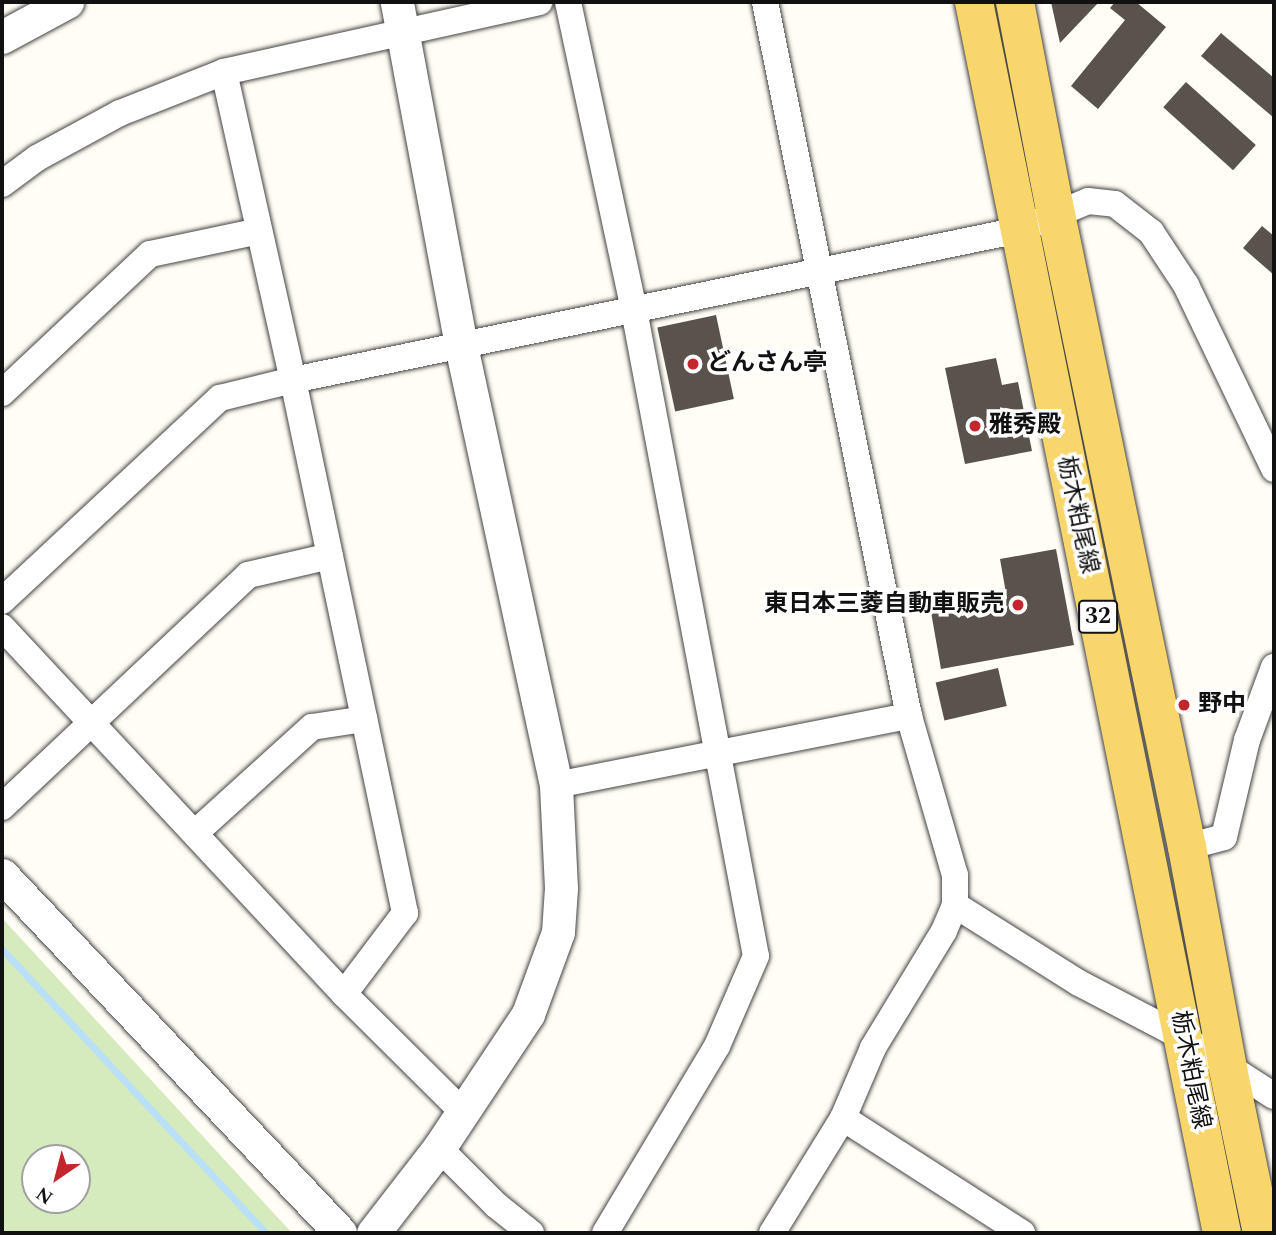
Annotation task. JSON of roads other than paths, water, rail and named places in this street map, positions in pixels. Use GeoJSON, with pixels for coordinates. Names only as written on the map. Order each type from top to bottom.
{"type":"FeatureCollection","features":[{"type":"Feature","properties":{"kind":"main road","name":"栃木粕尾線"},"geometry":{"type":"LineString","coordinates":[[974,2],[1222,1233]]}},
{"type":"Feature","properties":{"kind":"main road","name":"栃木粕尾線"},"geometry":{"type":"LineString","coordinates":[[1015,2],[1056,214],[1188,847],[1228,1069],[1262,1233]]}},
{"type":"Feature","properties":{"kind":"street"},"geometry":{"type":"LineString","coordinates":[[2,37],[67,2]]}},
{"type":"Feature","properties":{"kind":"street"},"geometry":{"type":"LineString","coordinates":[[2,184],[37,158],[120,113],[224,72],[400,16],[539,2]]}},
{"type":"Feature","properties":{"kind":"street"},"geometry":{"type":"LineString","coordinates":[[568,2],[634,310],[720,752],[756,956],[717,1046],[605,1233]]}},
{"type":"Feature","properties":{"kind":"street"},"geometry":{"type":"LineString","coordinates":[[765,2],[909,716],[955,876],[955,905],[944,931],[873,1048],[843,1118],[772,1233]]}},
{"type":"Feature","properties":{"kind":"street"},"geometry":{"type":"LineString","coordinates":[[373,1233],[439,1147],[528,1014],[558,932],[561,843],[556,785],[461,345],[400,16]]}},
{"type":"Feature","properties":{"kind":"street"},"geometry":{"type":"LineString","coordinates":[[224,72],[293,380],[405,913],[344,994]]}},
{"type":"Feature","properties":{"kind":"street"},"geometry":{"type":"LineString","coordinates":[[2,601],[220,398],[293,380],[1019,230],[1088,201],[1115,204],[1151,232],[1186,285],[1274,469]]}},
{"type":"Feature","properties":{"kind":"street"},"geometry":{"type":"LineString","coordinates":[[2,393],[150,254],[260,231]]}},
{"type":"Feature","properties":{"kind":"street"},"geometry":{"type":"LineString","coordinates":[[2,807],[94,724],[248,575],[330,556]]}},
{"type":"Feature","properties":{"kind":"street"},"geometry":{"type":"LineString","coordinates":[[2,627],[344,994],[463,1112]]}},
{"type":"Feature","properties":{"kind":"street"},"geometry":{"type":"LineString","coordinates":[[1188,847],[1224,837],[1247,740],[1274,667]]}},
{"type":"Feature","properties":{"kind":"street"},"geometry":{"type":"LineString","coordinates":[[556,785],[909,716]]}},
{"type":"Feature","properties":{"kind":"street"},"geometry":{"type":"LineString","coordinates":[[195,834],[312,727],[364,719]]}},
{"type":"Feature","properties":{"kind":"street"},"geometry":{"type":"LineString","coordinates":[[2,875],[340,1233]]}},
{"type":"Feature","properties":{"kind":"street"},"geometry":{"type":"LineString","coordinates":[[955,905],[1079,983],[1184,1038],[1228,1069],[1274,1096]]}},
{"type":"Feature","properties":{"kind":"street"},"geometry":{"type":"LineString","coordinates":[[843,1118],[1022,1233]]}},
{"type":"Feature","properties":{"kind":"street"},"geometry":{"type":"LineString","coordinates":[[439,1147],[496,1205],[531,1233]]}},
{"type":"Feature","properties":{"kind":"waterway"},"geometry":{"type":"LineString","coordinates":[[2,949],[266,1233]]}},
{"type":"Feature","properties":{"kind":"place","name":"どんさん亭"},"geometry":{"type":"Point","coordinates":[693,364]}},
{"type":"Feature","properties":{"kind":"place","name":"雅秀殿"},"geometry":{"type":"Point","coordinates":[975,426]}},
{"type":"Feature","properties":{"kind":"place","name":"東日本三菱自動車販売"},"geometry":{"type":"Point","coordinates":[1018,605]}},
{"type":"Feature","properties":{"kind":"place","name":"野中"},"geometry":{"type":"Point","coordinates":[1184,705]}}]}
